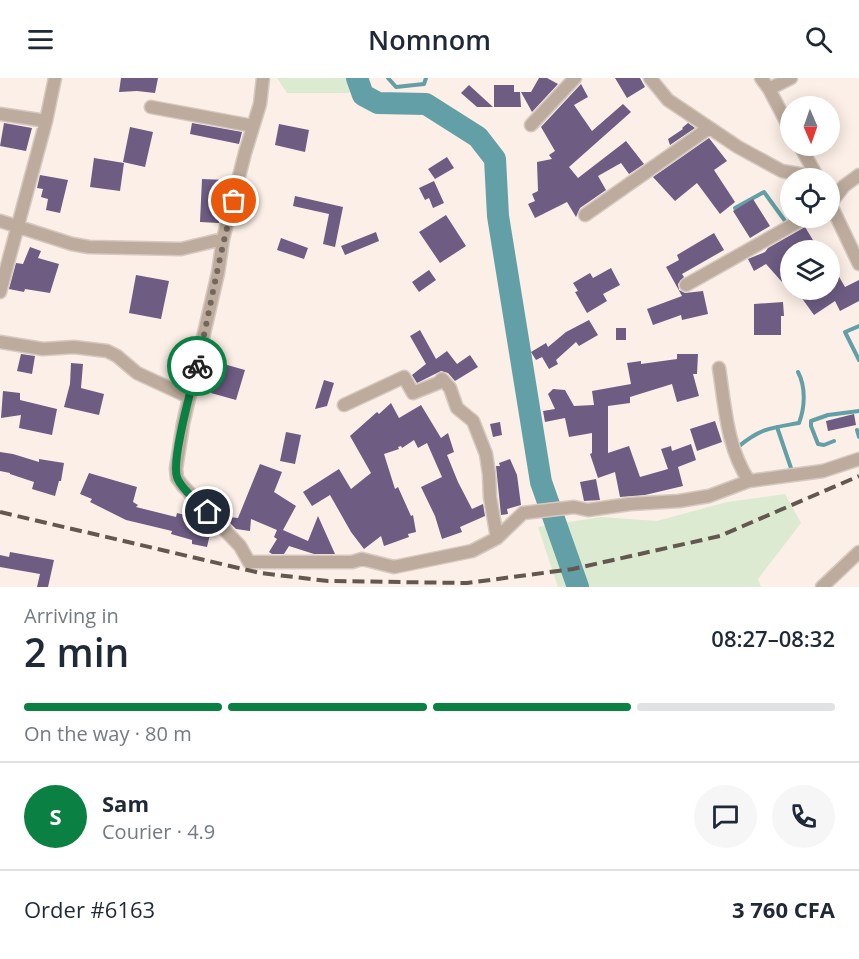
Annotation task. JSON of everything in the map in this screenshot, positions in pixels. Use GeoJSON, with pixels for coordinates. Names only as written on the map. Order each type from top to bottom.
{"type":"FeatureCollection","features":[{"type":"Feature","properties":{"kind":"street"},"geometry":{"type":"LineString","coordinates":[[0,292],[46,121],[55,78]]}},
{"type":"Feature","properties":{"kind":"street"},"geometry":{"type":"LineString","coordinates":[[263,78],[260,104],[223,239],[218,273],[176,461],[177,478],[240,546],[249,562],[352,562],[362,560],[394,567],[472,551],[497,538],[523,513],[574,507],[588,510],[630,504],[679,501],[709,496],[749,481],[816,473],[859,459]]}},
{"type":"Feature","properties":{"kind":"street"},"geometry":{"type":"LineString","coordinates":[[531,125],[575,78]]}},
{"type":"Feature","properties":{"kind":"street"},"geometry":{"type":"LineString","coordinates":[[650,78],[668,100],[709,128],[780,170]]}},
{"type":"Feature","properties":{"kind":"street"},"geometry":{"type":"LineString","coordinates":[[761,78],[780,110]]}},
{"type":"Feature","properties":{"kind":"street"},"geometry":{"type":"LineString","coordinates":[[769,89],[791,78]]}},
{"type":"Feature","properties":{"kind":"street"},"geometry":{"type":"LineString","coordinates":[[151,107],[253,126]]}},
{"type":"Feature","properties":{"kind":"street"},"geometry":{"type":"LineString","coordinates":[[0,114],[46,121]]}},
{"type":"Feature","properties":{"kind":"street"},"geometry":{"type":"LineString","coordinates":[[585,215],[709,128]]}},
{"type":"Feature","properties":{"kind":"street"},"geometry":{"type":"LineString","coordinates":[[840,191],[859,175]]}},
{"type":"Feature","properties":{"kind":"street"},"geometry":{"type":"LineString","coordinates":[[0,221],[72,244],[89,247],[181,249],[223,239]]}},
{"type":"Feature","properties":{"kind":"street"},"geometry":{"type":"LineString","coordinates":[[840,223],[859,264]]}},
{"type":"Feature","properties":{"kind":"street"},"geometry":{"type":"LineString","coordinates":[[686,285],[787,228]]}},
{"type":"Feature","properties":{"kind":"street"},"geometry":{"type":"LineString","coordinates":[[0,342],[43,349],[74,347],[107,351],[117,356],[137,373],[189,397]]}},
{"type":"Feature","properties":{"kind":"street"},"geometry":{"type":"LineString","coordinates":[[719,368],[731,442],[740,467],[749,481]]}},
{"type":"Feature","properties":{"kind":"street"},"geometry":{"type":"LineString","coordinates":[[344,405],[404,377],[413,393],[438,383],[442,379],[450,388],[457,408],[473,421],[486,454],[497,538]]}},
{"type":"Feature","properties":{"kind":"street"},"geometry":{"type":"LineString","coordinates":[[822,587],[859,552]]}},
{"type":"Feature","properties":{"kind":"green space"},"geometry":{"type":"Polygon","coordinates":[[[277,78],[364,78],[367,87],[347,93],[287,93],[277,78]]]}},
{"type":"Feature","properties":{"kind":"green space"},"geometry":{"type":"Polygon","coordinates":[[[785,494],[801,523],[758,579],[761,587],[558,587],[538,527],[601,517],[657,521],[727,502],[785,494]]]}},
{"type":"Feature","properties":{"kind":"building"},"geometry":{"type":"Polygon","coordinates":[[[121,78],[158,78],[155,93],[119,92],[121,78]]]}},
{"type":"Feature","properties":{"kind":"building"},"geometry":{"type":"Polygon","coordinates":[[[539,78],[547,78],[558,84],[532,112],[521,92],[531,92],[539,78]]]}},
{"type":"Feature","properties":{"kind":"building"},"geometry":{"type":"Polygon","coordinates":[[[615,78],[640,78],[645,87],[627,98],[615,78]]]}},
{"type":"Feature","properties":{"kind":"building"},"geometry":{"type":"Polygon","coordinates":[[[581,84],[588,97],[574,105],[592,131],[623,104],[631,112],[569,167],[578,178],[626,141],[644,164],[629,174],[621,163],[598,176],[606,190],[580,208],[576,217],[567,202],[535,218],[528,204],[535,201],[532,194],[538,191],[537,162],[552,159],[549,155],[555,151],[541,127],[581,84]]]}},
{"type":"Feature","properties":{"kind":"building"},"geometry":{"type":"Polygon","coordinates":[[[469,85],[493,107],[477,107],[461,93],[469,85]]]}},
{"type":"Feature","properties":{"kind":"building"},"geometry":{"type":"Polygon","coordinates":[[[494,85],[514,85],[514,92],[520,92],[521,107],[494,107],[494,85]]]}},
{"type":"Feature","properties":{"kind":"building"},"geometry":{"type":"Polygon","coordinates":[[[4,123],[32,128],[26,151],[0,146],[4,123]]]}},
{"type":"Feature","properties":{"kind":"building"},"geometry":{"type":"Polygon","coordinates":[[[192,123],[242,132],[239,144],[190,134],[192,123]]]}},
{"type":"Feature","properties":{"kind":"building"},"geometry":{"type":"Polygon","coordinates":[[[688,123],[695,128],[670,145],[668,139],[688,123]]]}},
{"type":"Feature","properties":{"kind":"building"},"geometry":{"type":"Polygon","coordinates":[[[279,124],[309,130],[305,152],[275,145],[279,124]]]}},
{"type":"Feature","properties":{"kind":"building"},"geometry":{"type":"Polygon","coordinates":[[[130,127],[153,132],[145,167],[123,162],[130,127]]]}},
{"type":"Feature","properties":{"kind":"building"},"geometry":{"type":"Polygon","coordinates":[[[709,138],[727,161],[714,170],[735,202],[720,214],[697,183],[675,201],[653,177],[709,138]]]}},
{"type":"Feature","properties":{"kind":"building"},"geometry":{"type":"Polygon","coordinates":[[[447,157],[454,168],[435,179],[428,169],[447,157]]]}},
{"type":"Feature","properties":{"kind":"building"},"geometry":{"type":"Polygon","coordinates":[[[94,158],[124,163],[120,191],[90,187],[94,158]]]}},
{"type":"Feature","properties":{"kind":"building"},"geometry":{"type":"Polygon","coordinates":[[[40,175],[68,180],[60,213],[46,210],[48,199],[41,197],[43,189],[37,188],[40,175]]]}},
{"type":"Feature","properties":{"kind":"building"},"geometry":{"type":"Polygon","coordinates":[[[202,179],[226,180],[225,198],[219,223],[200,222],[202,179]]]}},
{"type":"Feature","properties":{"kind":"building"},"geometry":{"type":"Polygon","coordinates":[[[434,181],[444,203],[433,208],[429,198],[425,200],[419,188],[434,181]]]}},
{"type":"Feature","properties":{"kind":"building"},"geometry":{"type":"Polygon","coordinates":[[[295,196],[343,207],[335,247],[323,244],[329,214],[293,206],[295,196]]]}},
{"type":"Feature","properties":{"kind":"building"},"geometry":{"type":"Polygon","coordinates":[[[753,199],[770,226],[750,238],[733,211],[753,199]]]}},
{"type":"Feature","properties":{"kind":"building"},"geometry":{"type":"Polygon","coordinates":[[[446,215],[466,246],[440,263],[419,232],[446,215]]]}},
{"type":"Feature","properties":{"kind":"building"},"geometry":{"type":"Polygon","coordinates":[[[806,228],[813,240],[782,240],[806,228]]]}},
{"type":"Feature","properties":{"kind":"building"},"geometry":{"type":"Polygon","coordinates":[[[376,232],[379,241],[345,255],[341,246],[376,232]]]}},
{"type":"Feature","properties":{"kind":"building"},"geometry":{"type":"Polygon","coordinates":[[[714,233],[724,250],[682,274],[684,277],[678,284],[679,290],[685,293],[703,291],[708,314],[682,320],[681,315],[653,325],[647,309],[682,296],[666,267],[679,260],[677,255],[714,233]]]}},
{"type":"Feature","properties":{"kind":"building"},"geometry":{"type":"Polygon","coordinates":[[[281,238],[308,248],[304,259],[277,250],[281,238]]]}},
{"type":"Feature","properties":{"kind":"building"},"geometry":{"type":"Polygon","coordinates":[[[780,241],[780,280],[766,264],[754,271],[748,259],[765,252],[780,241]]]}},
{"type":"Feature","properties":{"kind":"building"},"geometry":{"type":"Polygon","coordinates":[[[30,247],[41,251],[38,258],[59,264],[50,293],[9,289],[16,263],[23,264],[30,247]]]}},
{"type":"Feature","properties":{"kind":"building"},"geometry":{"type":"Polygon","coordinates":[[[611,268],[620,285],[603,294],[607,301],[587,313],[575,292],[578,291],[573,283],[590,273],[593,278],[611,268]]]}},
{"type":"Feature","properties":{"kind":"building"},"geometry":{"type":"Polygon","coordinates":[[[429,270],[436,280],[419,292],[412,282],[429,270]]]}},
{"type":"Feature","properties":{"kind":"building"},"geometry":{"type":"Polygon","coordinates":[[[136,275],[169,281],[161,319],[129,313],[136,275]]]}},
{"type":"Feature","properties":{"kind":"building"},"geometry":{"type":"Polygon","coordinates":[[[840,278],[845,287],[859,280],[859,301],[840,311],[835,301],[814,315],[803,300],[840,300],[840,278]]]}},
{"type":"Feature","properties":{"kind":"building"},"geometry":{"type":"Polygon","coordinates":[[[783,302],[784,316],[781,316],[781,335],[754,335],[754,304],[783,302]]]}},
{"type":"Feature","properties":{"kind":"building"},"geometry":{"type":"Polygon","coordinates":[[[589,320],[598,335],[579,346],[576,342],[556,360],[558,364],[549,369],[542,357],[536,360],[531,352],[546,343],[548,347],[566,332],[589,320]]]}},
{"type":"Feature","properties":{"kind":"building"},"geometry":{"type":"Polygon","coordinates":[[[616,328],[626,328],[626,340],[616,340],[616,328]]]}},
{"type":"Feature","properties":{"kind":"building"},"geometry":{"type":"Polygon","coordinates":[[[420,330],[436,359],[447,351],[457,364],[470,355],[478,367],[455,381],[448,373],[441,371],[417,383],[412,375],[426,364],[410,336],[420,330]]]}},
{"type":"Feature","properties":{"kind":"building"},"geometry":{"type":"Polygon","coordinates":[[[21,354],[35,356],[32,374],[17,371],[21,354]]]}},
{"type":"Feature","properties":{"kind":"building"},"geometry":{"type":"Polygon","coordinates":[[[677,354],[698,354],[697,374],[693,374],[699,396],[677,402],[672,384],[630,397],[630,403],[608,406],[608,453],[629,446],[640,477],[668,469],[661,449],[671,446],[672,451],[691,444],[696,460],[678,467],[683,486],[645,495],[620,497],[615,472],[598,478],[590,454],[592,453],[592,433],[569,437],[565,418],[545,422],[543,411],[555,409],[548,394],[553,389],[565,390],[574,406],[594,405],[592,391],[631,384],[627,363],[641,361],[641,364],[677,359],[677,354]]]}},
{"type":"Feature","properties":{"kind":"building"},"geometry":{"type":"Polygon","coordinates":[[[71,363],[83,364],[81,388],[104,394],[99,415],[64,407],[70,384],[71,363]]]}},
{"type":"Feature","properties":{"kind":"building"},"geometry":{"type":"Polygon","coordinates":[[[220,363],[245,370],[236,400],[211,393],[220,363]]]}},
{"type":"Feature","properties":{"kind":"building"},"geometry":{"type":"Polygon","coordinates":[[[324,380],[334,383],[327,406],[315,409],[324,380]]]}},
{"type":"Feature","properties":{"kind":"building"},"geometry":{"type":"Polygon","coordinates":[[[3,391],[20,393],[20,400],[57,409],[52,435],[19,428],[21,415],[1,418],[3,391]]]}},
{"type":"Feature","properties":{"kind":"building"},"geometry":{"type":"Polygon","coordinates":[[[391,403],[399,418],[421,405],[441,438],[448,433],[454,452],[447,455],[458,482],[472,509],[483,504],[485,516],[460,527],[462,532],[442,539],[435,516],[421,487],[442,477],[427,443],[418,448],[414,440],[402,448],[398,447],[399,449],[384,454],[395,489],[398,487],[411,516],[413,515],[416,532],[384,546],[381,536],[364,549],[351,532],[330,495],[312,506],[303,492],[339,469],[351,489],[371,473],[350,436],[391,403]]]}},
{"type":"Feature","properties":{"kind":"building"},"geometry":{"type":"Polygon","coordinates":[[[854,414],[856,425],[828,431],[826,421],[854,414]]]}},
{"type":"Feature","properties":{"kind":"building"},"geometry":{"type":"Polygon","coordinates":[[[715,421],[722,442],[697,451],[690,429],[715,421]]]}},
{"type":"Feature","properties":{"kind":"building"},"geometry":{"type":"Polygon","coordinates":[[[500,422],[502,435],[493,437],[490,424],[500,422]]]}},
{"type":"Feature","properties":{"kind":"building"},"geometry":{"type":"Polygon","coordinates":[[[286,432],[301,435],[295,464],[280,461],[286,432]]]}},
{"type":"Feature","properties":{"kind":"building"},"geometry":{"type":"Polygon","coordinates":[[[0,452],[39,462],[39,459],[64,463],[61,481],[59,481],[55,496],[32,489],[34,482],[0,471],[0,452]]]}},
{"type":"Feature","properties":{"kind":"building"},"geometry":{"type":"Polygon","coordinates":[[[510,459],[517,475],[521,505],[507,509],[508,514],[501,515],[496,466],[510,459]]]}},
{"type":"Feature","properties":{"kind":"building"},"geometry":{"type":"Polygon","coordinates":[[[260,464],[282,472],[274,492],[296,506],[283,530],[308,541],[318,516],[335,554],[314,554],[289,546],[284,554],[272,554],[269,552],[277,539],[274,537],[277,530],[251,519],[250,531],[236,529],[230,523],[230,517],[238,518],[260,464]]]}},
{"type":"Feature","properties":{"kind":"building"},"geometry":{"type":"Polygon","coordinates":[[[89,473],[137,487],[133,502],[138,505],[136,507],[176,517],[177,513],[196,518],[194,527],[211,530],[207,547],[192,544],[192,540],[171,534],[172,531],[126,520],[90,502],[92,499],[80,494],[89,473]]]}},
{"type":"Feature","properties":{"kind":"building"},"geometry":{"type":"Polygon","coordinates":[[[596,479],[600,500],[584,501],[580,482],[596,479]]]}},
{"type":"Feature","properties":{"kind":"building"},"geometry":{"type":"Polygon","coordinates":[[[10,552],[54,560],[48,587],[37,587],[40,574],[0,567],[0,555],[9,557],[10,552]]]}},
{"type":"Feature","properties":{"kind":"waterway"},"geometry":{"type":"LineString","coordinates":[[357,78],[363,95],[378,103],[426,104],[478,137],[495,159],[498,216],[541,482],[578,587]]}},
{"type":"Feature","properties":{"kind":"waterway"},"geometry":{"type":"LineString","coordinates":[[388,78],[396,87],[424,84],[426,78]]}},
{"type":"Feature","properties":{"kind":"waterway"},"geometry":{"type":"LineString","coordinates":[[735,208],[764,192],[780,214]]}},
{"type":"Feature","properties":{"kind":"waterway"},"geometry":{"type":"LineString","coordinates":[[859,326],[845,332],[859,360]]}},
{"type":"Feature","properties":{"kind":"waterway"},"geometry":{"type":"LineString","coordinates":[[738,447],[753,436],[767,430],[799,423],[804,397],[798,372]]}},
{"type":"Feature","properties":{"kind":"waterway"},"geometry":{"type":"LineString","coordinates":[[834,441],[824,445],[818,444],[811,421],[828,415],[859,411]]}},
{"type":"Feature","properties":{"kind":"waterway"},"geometry":{"type":"LineString","coordinates":[[777,427],[792,471]]}},
{"type":"Feature","properties":{"kind":"waterway"},"geometry":{"type":"LineString","coordinates":[[857,430],[859,437]]}},
{"type":"Feature","properties":{"kind":"railway"},"geometry":{"type":"LineString","coordinates":[[0,512],[260,573],[328,581],[467,583],[573,569],[720,536],[859,476]]}},
{"type":"Feature","properties":{"kind":"way so far"},"geometry":{"type":"LineString","coordinates":[[197,366],[218,273],[223,239],[234,201]]}},
{"type":"Feature","properties":{"kind":"route"},"geometry":{"type":"LineString","coordinates":[[197,366],[183,424],[176,469],[177,478],[182,485],[208,512]]}}]}
